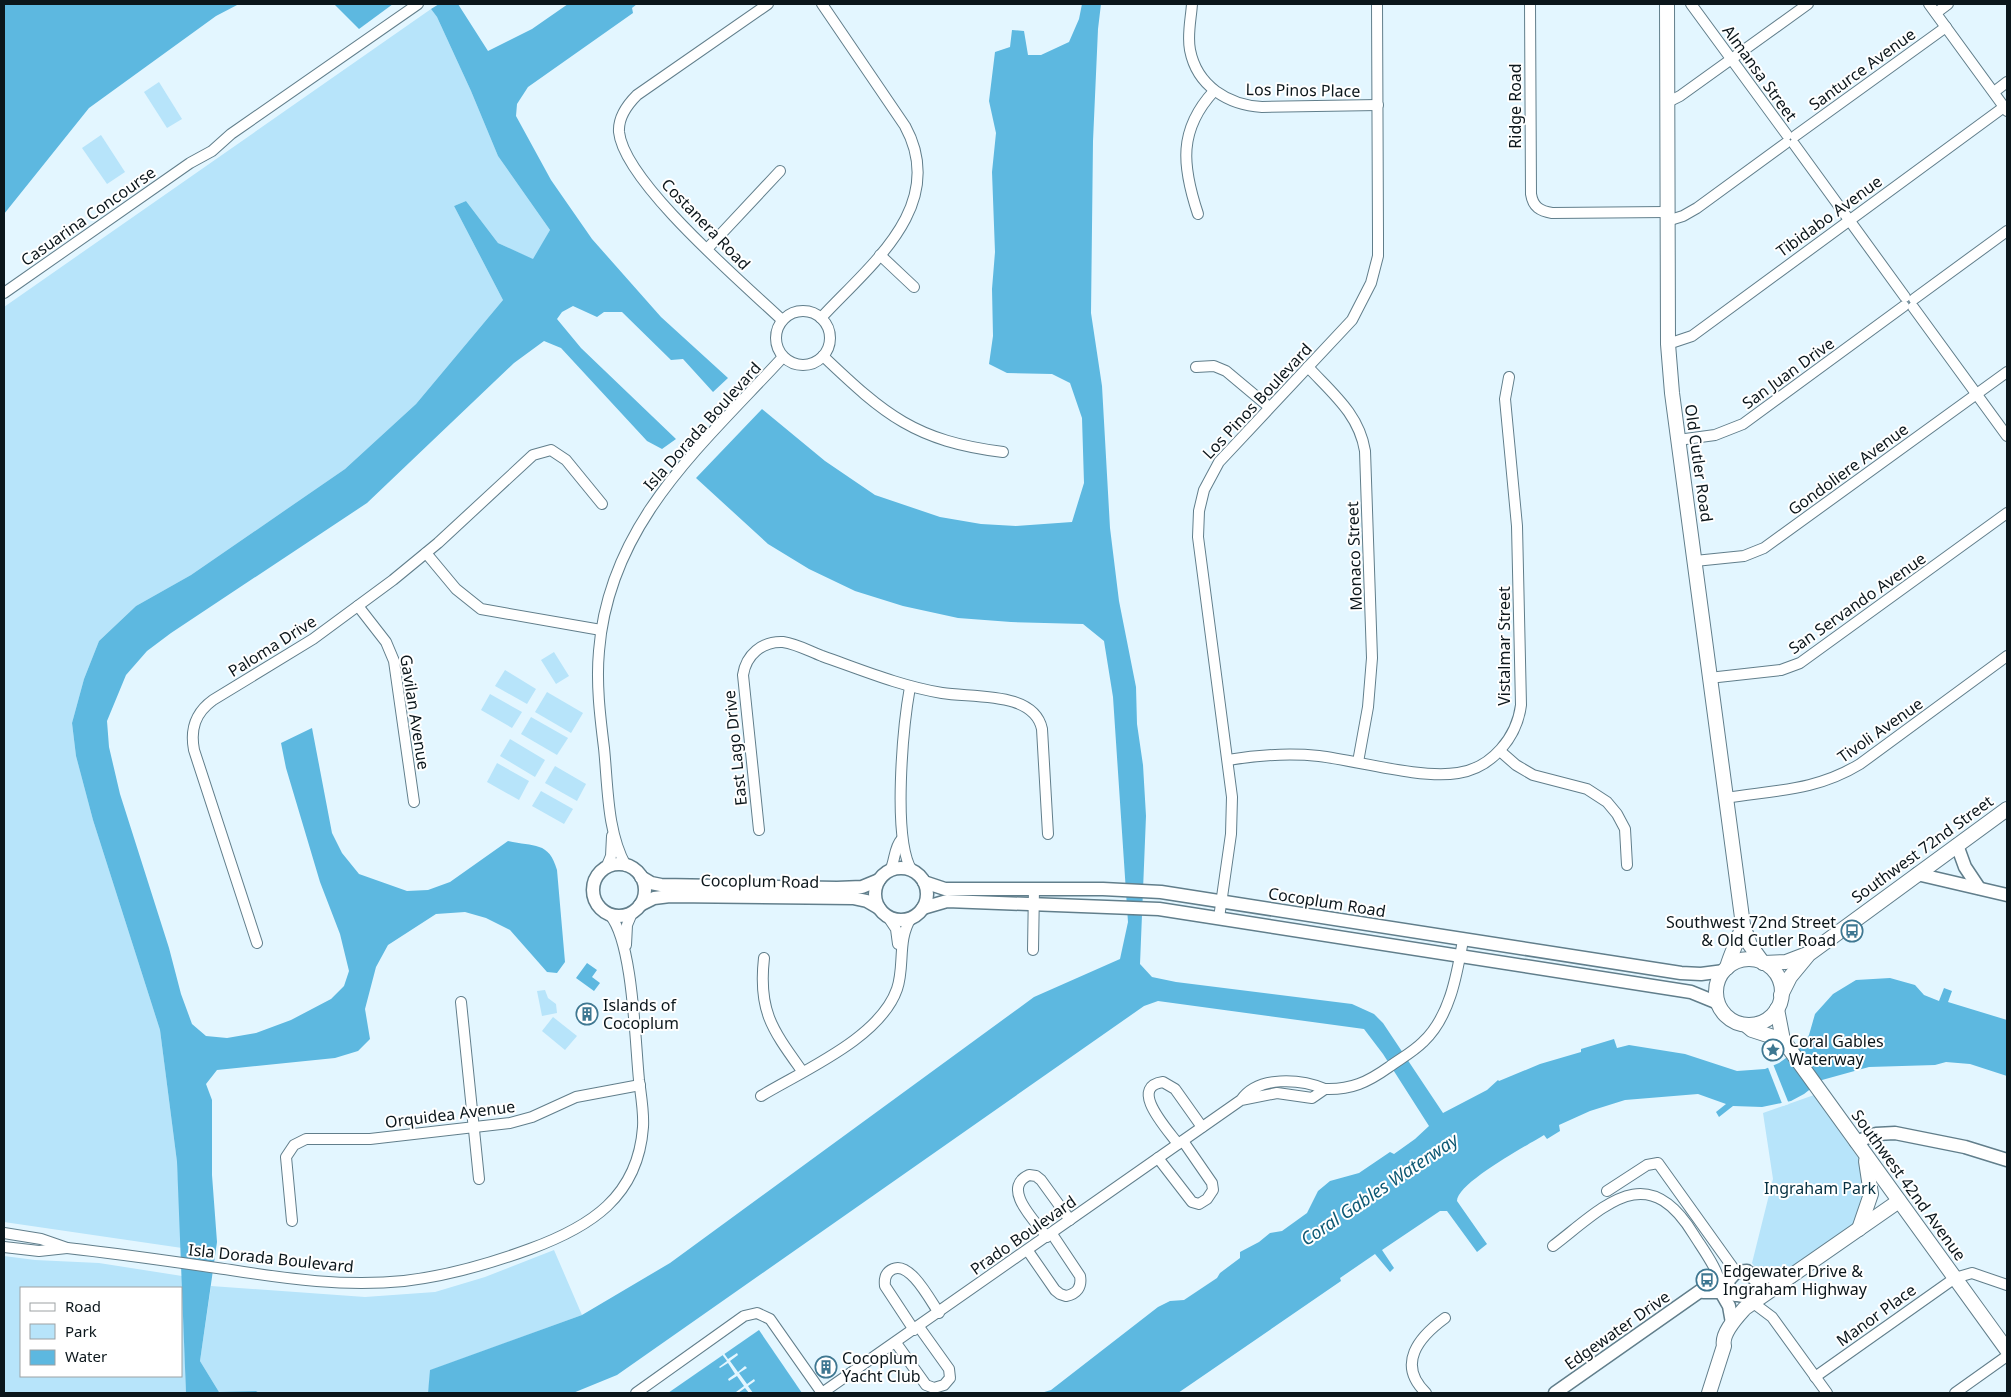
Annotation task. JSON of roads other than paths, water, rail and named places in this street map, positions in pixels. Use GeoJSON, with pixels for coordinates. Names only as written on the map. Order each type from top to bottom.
{"type":"FeatureCollection","features":[{"type":"Feature","properties":{"kind":"main road","name":"Old Cutler Road"},"geometry":{"type":"LineString","coordinates":[[1667,4],[1668,344],[1678,440],[1743,924],[1750,945],[1764,963]]}},
{"type":"Feature","properties":{"kind":"main road","name":"Southwest 72nd Street"},"geometry":{"type":"LineString","coordinates":[[1781,995],[1790,977],[1809,954],[2007,809]]}},
{"type":"Feature","properties":{"kind":"main road","name":"Old Cutler Road"},"geometry":{"type":"LineString","coordinates":[[1725,970],[1743,924]]}},
{"type":"Feature","properties":{"kind":"main road","name":"Southwest 72nd Street"},"geometry":{"type":"LineString","coordinates":[[1764,963],[1786,962],[1809,954]]}},
{"type":"Feature","properties":{"kind":"main road"},"geometry":{"type":"LineString","coordinates":[[1746,1025],[1766,1020],[1777,1009],[1781,995],[1777,975],[1764,963],[1746,960],[1725,970],[1717,986],[1718,1004],[1727,1017],[1786,1044]]}},
{"type":"Feature","properties":{"kind":"main road","name":"Southwest 42nd Avenue"},"geometry":{"type":"LineString","coordinates":[[1777,1009],[1786,1044],[2007,1350]]}},
{"type":"Feature","properties":{"kind":"main road"},"geometry":{"type":"LineString","coordinates":[[1858,1230],[1871,1194],[1866,1155]]}},
{"type":"Feature","properties":{"kind":"main road"},"geometry":{"type":"LineString","coordinates":[[1724,1346],[1728,1344],[1740,1322],[1758,1301],[1899,1201]]}},
{"type":"Feature","properties":{"kind":"main road"},"geometry":{"type":"LineString","coordinates":[[1708,1392],[1724,1346],[1723,1342],[1732,1324],[1748,1305],[1758,1301]]}},
{"type":"Feature","properties":{"kind":"street","name":"Casuarina Concourse"},"geometry":{"type":"LineString","coordinates":[[4,293],[190,163],[208,145],[231,134],[418,4]]}},
{"type":"Feature","properties":{"kind":"street","name":"Costanera Road"},"geometry":{"type":"LineString","coordinates":[[768,4],[637,95],[627,106],[620,120],[620,139],[632,163],[667,210],[782,320]]}},
{"type":"Feature","properties":{"kind":"street"},"geometry":{"type":"LineString","coordinates":[[821,318],[898,234],[912,208],[917,184],[914,146],[898,114],[822,4]]}},
{"type":"Feature","properties":{"kind":"street"},"geometry":{"type":"LineString","coordinates":[[1192,4],[1191,54],[1205,82],[1214,91],[1196,115],[1187,138],[1188,182],[1198,214]]}},
{"type":"Feature","properties":{"kind":"street","name":"Los Pinos Boulevard"},"geometry":{"type":"LineString","coordinates":[[1218,918],[1232,823],[1232,797],[1200,559],[1198,520],[1204,490],[1213,470],[1269,407],[1352,320],[1367,293],[1376,267],[1378,235],[1377,4]]}},
{"type":"Feature","properties":{"kind":"street","name":"Ridge Road"},"geometry":{"type":"LineString","coordinates":[[1530,4],[1531,194],[1536,208]]}},
{"type":"Feature","properties":{"kind":"street","name":"Almansa Street"},"geometry":{"type":"LineString","coordinates":[[1691,4],[2007,436]]}},
{"type":"Feature","properties":{"kind":"street"},"geometry":{"type":"LineString","coordinates":[[1668,102],[1680,96],[1808,4]]}},
{"type":"Feature","properties":{"kind":"street"},"geometry":{"type":"LineString","coordinates":[[1929,4],[2006,109]]}},
{"type":"Feature","properties":{"kind":"street"},"geometry":{"type":"LineString","coordinates":[[1936,13],[1948,4]]}},
{"type":"Feature","properties":{"kind":"street","name":"Santurce Avenue"},"geometry":{"type":"LineString","coordinates":[[1536,208],[1552,213],[1683,216],[1697,208],[1946,27]]}},
{"type":"Feature","properties":{"kind":"street"},"geometry":{"type":"LineString","coordinates":[[1994,92],[2007,82]]}},
{"type":"Feature","properties":{"kind":"street","name":"Los Pinos Place"},"geometry":{"type":"LineString","coordinates":[[1214,91],[1232,102],[1253,107],[1378,105]]}},
{"type":"Feature","properties":{"kind":"street","name":"Tibidabo Avenue"},"geometry":{"type":"LineString","coordinates":[[1668,344],[1692,336],[2006,109]]}},
{"type":"Feature","properties":{"kind":"street"},"geometry":{"type":"LineString","coordinates":[[707,249],[780,171]]}},
{"type":"Feature","properties":{"kind":"street","name":"San Juan Drive"},"geometry":{"type":"LineString","coordinates":[[1678,440],[1714,435],[1743,424],[2007,231]]}},
{"type":"Feature","properties":{"kind":"street"},"geometry":{"type":"LineString","coordinates":[[880,255],[914,287]]}},
{"type":"Feature","properties":{"kind":"street"},"geometry":{"type":"LineString","coordinates":[[798,311],[806,311],[821,318],[829,333],[830,341],[823,356],[808,365],[799,365],[783,357],[779,352],[775,339],[778,325],[782,320],[798,311]]}},
{"type":"Feature","properties":{"kind":"street"},"geometry":{"type":"LineString","coordinates":[[823,356],[874,404],[908,426],[943,441],[1003,452]]}},
{"type":"Feature","properties":{"kind":"street","name":"Isla Dorada Boulevard"},"geometry":{"type":"LineString","coordinates":[[606,868],[611,856],[613,835],[598,693],[598,660],[601,630],[616,570],[629,542],[646,514],[688,460],[783,357]]}},
{"type":"Feature","properties":{"kind":"street"},"geometry":{"type":"LineString","coordinates":[[1196,366],[1214,366],[1226,371],[1269,407]]}},
{"type":"Feature","properties":{"kind":"street","name":"Monaco Street"},"geometry":{"type":"LineString","coordinates":[[1308,367],[1350,412],[1360,431],[1365,451],[1372,658],[1368,706],[1358,762]]}},
{"type":"Feature","properties":{"kind":"street","name":"Gondoliere Avenue"},"geometry":{"type":"LineString","coordinates":[[1695,561],[1744,556],[1764,548],[2007,372]]}},
{"type":"Feature","properties":{"kind":"street","name":"Vistalmar Street"},"geometry":{"type":"LineString","coordinates":[[1228,760],[1265,755],[1296,755],[1453,774],[1476,767],[1500,751],[1516,726],[1521,705],[1517,526],[1505,399],[1509,377]]}},
{"type":"Feature","properties":{"kind":"street","name":"Paloma Drive"},"geometry":{"type":"LineString","coordinates":[[256,942],[194,750],[192,734],[194,722],[204,707],[274,664],[358,606],[426,553],[522,463],[545,451],[551,450],[561,455],[602,504]]}},
{"type":"Feature","properties":{"kind":"street","name":"San Servando Avenue"},"geometry":{"type":"LineString","coordinates":[[1709,678],[1781,670],[1800,663],[2007,513]]}},
{"type":"Feature","properties":{"kind":"street"},"geometry":{"type":"LineString","coordinates":[[426,553],[456,589],[470,603],[481,609],[601,630]]}},
{"type":"Feature","properties":{"kind":"street","name":"Gavilan Avenue"},"geometry":{"type":"LineString","coordinates":[[358,606],[386,642],[394,661],[414,802]]}},
{"type":"Feature","properties":{"kind":"street","name":"East Lago Drive"},"geometry":{"type":"LineString","coordinates":[[759,830],[743,683],[744,668],[753,653],[767,644],[778,642],[789,643],[910,687],[964,696],[1012,700],[1026,706],[1034,713],[1042,729],[1048,834]]}},
{"type":"Feature","properties":{"kind":"street","name":"Tivoli Avenue"},"geometry":{"type":"LineString","coordinates":[[1725,798],[1815,785],[1840,775],[1860,764],[2007,656]]}},
{"type":"Feature","properties":{"kind":"street"},"geometry":{"type":"LineString","coordinates":[[910,687],[904,730],[901,840],[906,860],[912,871]]}},
{"type":"Feature","properties":{"kind":"street"},"geometry":{"type":"LineString","coordinates":[[1500,751],[1516,765],[1532,775],[1586,789],[1607,802],[1617,814],[1625,829],[1627,865]]}},
{"type":"Feature","properties":{"kind":"street","name":"Isla Dorada Boulevard"},"geometry":{"type":"LineString","coordinates":[[613,835],[626,866]]}},
{"type":"Feature","properties":{"kind":"street"},"geometry":{"type":"LineString","coordinates":[[890,871],[895,860],[897,845],[901,840]]}},
{"type":"Feature","properties":{"kind":"street"},"geometry":{"type":"LineString","coordinates":[[1957,845],[1967,872],[1979,888]]}},
{"type":"Feature","properties":{"kind":"street"},"geometry":{"type":"LineString","coordinates":[[626,866],[641,877],[644,891],[636,909],[625,916],[610,915],[597,905],[593,889],[599,874],[606,868],[626,866]]}},
{"type":"Feature","properties":{"kind":"street"},"geometry":{"type":"LineString","coordinates":[[890,871],[905,868],[912,871]]}},
{"type":"Feature","properties":{"kind":"street","name":"Cocoplum Road"},"geometry":{"type":"LineString","coordinates":[[641,877],[651,883],[661,885],[862,887],[879,880],[890,871]]}},
{"type":"Feature","properties":{"kind":"street","name":"Cocoplum Road"},"geometry":{"type":"LineString","coordinates":[[912,871],[924,882],[945,889],[1124,889],[1162,892],[1681,973],[1701,974],[1725,970]]}},
{"type":"Feature","properties":{"kind":"street"},"geometry":{"type":"LineString","coordinates":[[1917,874],[2007,896]]}},
{"type":"Feature","properties":{"kind":"street"},"geometry":{"type":"LineString","coordinates":[[879,880],[875,894],[884,913],[896,929],[901,950]]}},
{"type":"Feature","properties":{"kind":"street"},"geometry":{"type":"LineString","coordinates":[[923,908],[927,895],[924,882]]}},
{"type":"Feature","properties":{"kind":"street"},"geometry":{"type":"LineString","coordinates":[[1033,950],[1034,888]]}},
{"type":"Feature","properties":{"kind":"street","name":"Cocoplum Road"},"geometry":{"type":"LineString","coordinates":[[636,909],[654,898],[670,896],[853,898],[867,901],[895,920],[911,918],[923,908],[948,901],[1034,905],[1121,906],[1159,909],[1688,991],[1718,1004]]}},
{"type":"Feature","properties":{"kind":"street","name":"Isla Dorada Boulevard"},"geometry":{"type":"LineString","coordinates":[[625,949],[628,925],[636,909]]}},
{"type":"Feature","properties":{"kind":"street","name":"Isla Dorada Boulevard"},"geometry":{"type":"LineString","coordinates":[[4,1247],[39,1251],[67,1248],[324,1282],[403,1281],[480,1266],[562,1237],[600,1214],[619,1194],[631,1175],[639,1155],[643,1126],[625,949],[617,924],[610,915]]}},
{"type":"Feature","properties":{"kind":"street"},"geometry":{"type":"LineString","coordinates":[[761,1096],[860,1036],[880,1019],[898,988],[901,950],[905,929],[911,918]]}},
{"type":"Feature","properties":{"kind":"street","name":"Prado Boulevard"},"geometry":{"type":"LineString","coordinates":[[822,1393],[1028,1251],[1251,1091],[1272,1083],[1310,1083],[1325,1089],[1347,1089],[1379,1074],[1416,1048],[1428,1037],[1441,1018],[1453,987],[1463,940]]}},
{"type":"Feature","properties":{"kind":"street"},"geometry":{"type":"LineString","coordinates":[[764,958],[762,990],[766,1012],[776,1032],[802,1072]]}},
{"type":"Feature","properties":{"kind":"street"},"geometry":{"type":"LineString","coordinates":[[461,1002],[479,1179]]}},
{"type":"Feature","properties":{"kind":"street"},"geometry":{"type":"LineString","coordinates":[[1158,1158],[1192,1202],[1198,1204],[1208,1200],[1213,1190],[1212,1183],[1149,1102],[1149,1092],[1154,1086],[1164,1082],[1172,1086],[1202,1127]]}},
{"type":"Feature","properties":{"kind":"street","name":"Orquidea Avenue"},"geometry":{"type":"LineString","coordinates":[[292,1220],[286,1162],[290,1148],[298,1142],[312,1138],[370,1139],[474,1128],[525,1119],[585,1094],[640,1085]]}},
{"type":"Feature","properties":{"kind":"street","name":"Prado Boulevard"},"geometry":{"type":"LineString","coordinates":[[1241,1100],[1277,1093],[1312,1098],[1325,1089]]}},
{"type":"Feature","properties":{"kind":"street"},"geometry":{"type":"LineString","coordinates":[[1856,1142],[1876,1134],[1902,1134],[1965,1147],[2007,1160]]}},
{"type":"Feature","properties":{"kind":"street"},"geometry":{"type":"LineString","coordinates":[[1607,1191],[1647,1165],[1658,1163],[1728,1286],[1736,1295],[1758,1301],[1772,1317],[1827,1393]]}},
{"type":"Feature","properties":{"kind":"street"},"geometry":{"type":"LineString","coordinates":[[1028,1251],[1057,1292],[1066,1296],[1075,1292],[1081,1284],[1080,1276],[1017,1195],[1017,1184],[1022,1178],[1029,1175],[1039,1178],[1070,1220]]}},
{"type":"Feature","properties":{"kind":"street"},"geometry":{"type":"LineString","coordinates":[[1553,1246],[1616,1200],[1634,1194],[1650,1194],[1664,1200],[1681,1215],[1725,1280],[1732,1324]]}},
{"type":"Feature","properties":{"kind":"street","name":"Isla Dorada Boulevard"},"geometry":{"type":"LineString","coordinates":[[4,1233],[51,1241],[67,1248]]}},
{"type":"Feature","properties":{"kind":"street"},"geometry":{"type":"LineString","coordinates":[[896,1343],[926,1385],[934,1388],[944,1385],[950,1378],[949,1369],[885,1286],[886,1275],[891,1270],[900,1268],[909,1271],[939,1313]]}},
{"type":"Feature","properties":{"kind":"street","name":"Edgewater Drive"},"geometry":{"type":"LineString","coordinates":[[1555,1393],[1698,1293],[1745,1270],[1752,1274],[1772,1277],[1792,1276]]}},
{"type":"Feature","properties":{"kind":"street"},"geometry":{"type":"LineString","coordinates":[[1955,1278],[1972,1273],[2007,1285]]}},
{"type":"Feature","properties":{"kind":"street"},"geometry":{"type":"LineString","coordinates":[[1752,1274],[1760,1288],[1758,1301]]}},
{"type":"Feature","properties":{"kind":"street","name":"Manor Place"},"geometry":{"type":"LineString","coordinates":[[1815,1377],[1955,1278]]}},
{"type":"Feature","properties":{"kind":"street"},"geometry":{"type":"LineString","coordinates":[[636,1393],[744,1316],[757,1313],[770,1319],[822,1393]]}},
{"type":"Feature","properties":{"kind":"street"},"geometry":{"type":"LineString","coordinates":[[1426,1393],[1414,1378],[1412,1367],[1414,1352],[1423,1336],[1445,1318]]}},
{"type":"Feature","properties":{"kind":"street"},"geometry":{"type":"LineString","coordinates":[[1956,1393],[2007,1356]]}},
{"type":"Feature","properties":{"kind":"water"},"geometry":{"type":"Polygon","coordinates":[[[4,4],[239,4],[216,16],[89,108],[4,214],[4,4]]]}},
{"type":"Feature","properties":{"kind":"water"},"geometry":{"type":"Polygon","coordinates":[[[334,4],[393,4],[359,29],[334,4]]]}},
{"type":"Feature","properties":{"kind":"water"},"geometry":{"type":"Polygon","coordinates":[[[439,4],[458,4],[488,51],[532,29],[568,4],[637,4],[632,8],[633,13],[528,87],[517,104],[516,116],[551,180],[592,239],[661,317],[728,378],[713,392],[683,359],[671,360],[622,312],[604,312],[597,317],[573,306],[562,312],[557,319],[581,348],[676,439],[662,449],[647,441],[561,348],[544,341],[514,363],[367,503],[171,633],[147,651],[126,675],[107,721],[109,747],[120,794],[169,948],[181,994],[192,1024],[206,1036],[227,1038],[256,1033],[291,1020],[331,999],[344,986],[349,971],[340,934],[320,882],[286,768],[281,743],[312,728],[332,833],[342,853],[359,874],[407,891],[428,890],[450,882],[508,841],[539,847],[550,854],[557,870],[565,962],[557,973],[547,972],[510,930],[486,918],[465,912],[436,914],[388,945],[376,967],[365,1009],[370,1039],[358,1051],[335,1058],[217,1070],[206,1084],[212,1100],[212,1175],[217,1242],[200,1361],[219,1392],[256,1391],[259,1393],[186,1393],[177,1162],[160,1030],[93,820],[76,756],[72,723],[84,679],[99,641],[136,606],[191,575],[345,469],[416,404],[503,300],[454,206],[466,201],[498,243],[533,259],[550,230],[498,156],[471,91],[437,17],[431,9],[439,4]]]}},
{"type":"Feature","properties":{"kind":"water"},"geometry":{"type":"Polygon","coordinates":[[[1082,4],[1101,4],[1098,29],[1093,141],[1091,313],[1102,386],[1110,528],[1119,601],[1136,687],[1137,724],[1143,765],[1146,816],[1140,964],[1152,977],[1176,982],[1352,1004],[1374,1014],[1383,1023],[1443,1113],[1487,1090],[1498,1080],[1540,1064],[1581,1052],[1581,1049],[1614,1039],[1617,1048],[1629,1045],[1685,1054],[1737,1071],[1765,1069],[1779,1063],[1800,1048],[1809,1035],[1815,1014],[1833,994],[1856,980],[1890,978],[1915,985],[1924,995],[1939,1001],[1944,988],[1952,991],[1948,1002],[2007,1020],[2007,1076],[1970,1064],[1946,1062],[1935,1065],[1869,1067],[1822,1080],[1791,1101],[1762,1107],[1733,1106],[1719,1117],[1716,1112],[1726,1104],[1698,1094],[1625,1100],[1590,1111],[1559,1125],[1560,1131],[1547,1139],[1544,1135],[1495,1165],[1468,1184],[1460,1193],[1457,1201],[1487,1244],[1477,1252],[1447,1211],[1440,1211],[1382,1250],[1394,1268],[1390,1272],[1375,1254],[1340,1278],[1341,1281],[1178,1393],[1041,1393],[1051,1390],[1158,1307],[1170,1301],[1184,1300],[1217,1278],[1220,1273],[1240,1258],[1240,1252],[1259,1242],[1270,1233],[1282,1231],[1307,1213],[1318,1191],[1330,1181],[1359,1173],[1390,1152],[1394,1154],[1429,1126],[1383,1054],[1364,1029],[1158,1001],[1144,1006],[617,1375],[573,1393],[428,1393],[430,1370],[582,1315],[670,1263],[1034,997],[1120,959],[1128,922],[1113,697],[1104,641],[1083,624],[958,618],[903,606],[855,591],[809,569],[768,544],[696,478],[762,409],[825,461],[875,495],[940,517],[981,524],[1016,526],[1072,522],[1084,483],[1082,418],[1070,383],[1052,374],[1007,373],[989,364],[993,336],[992,289],[995,252],[992,172],[996,133],[989,101],[995,52],[1010,47],[1012,30],[1024,31],[1028,55],[1041,55],[1069,42],[1079,19],[1082,4]]]}},
{"type":"Feature","properties":{"kind":"water"},"geometry":{"type":"Polygon","coordinates":[[[587,963],[597,970],[592,977],[600,983],[594,991],[576,978],[587,963]]]}},
{"type":"Feature","properties":{"kind":"water"},"geometry":{"type":"Polygon","coordinates":[[[759,1330],[802,1393],[668,1393],[759,1330]]]}},
{"type":"Feature","properties":{"kind":"place","name":"Southwest 72nd Street & Old Cutler Road"},"geometry":{"type":"Point","coordinates":[1852,931]}},
{"type":"Feature","properties":{"kind":"place","name":"Islands of Cocoplum"},"geometry":{"type":"Point","coordinates":[587,1014]}},
{"type":"Feature","properties":{"kind":"place","name":"Coral Gables Waterway"},"geometry":{"type":"Point","coordinates":[1773,1050]}},
{"type":"Feature","properties":{"kind":"place","name":"Edgewater Drive & Ingraham Highway"},"geometry":{"type":"Point","coordinates":[1707,1280]}},
{"type":"Feature","properties":{"kind":"place","name":"Cocoplum Yacht Club"},"geometry":{"type":"Point","coordinates":[826,1367]}},
{"type":"Feature","properties":{"kind":"park label","name":"Ingraham Park"},"geometry":{"type":"Point","coordinates":[1820,1188]}}]}
